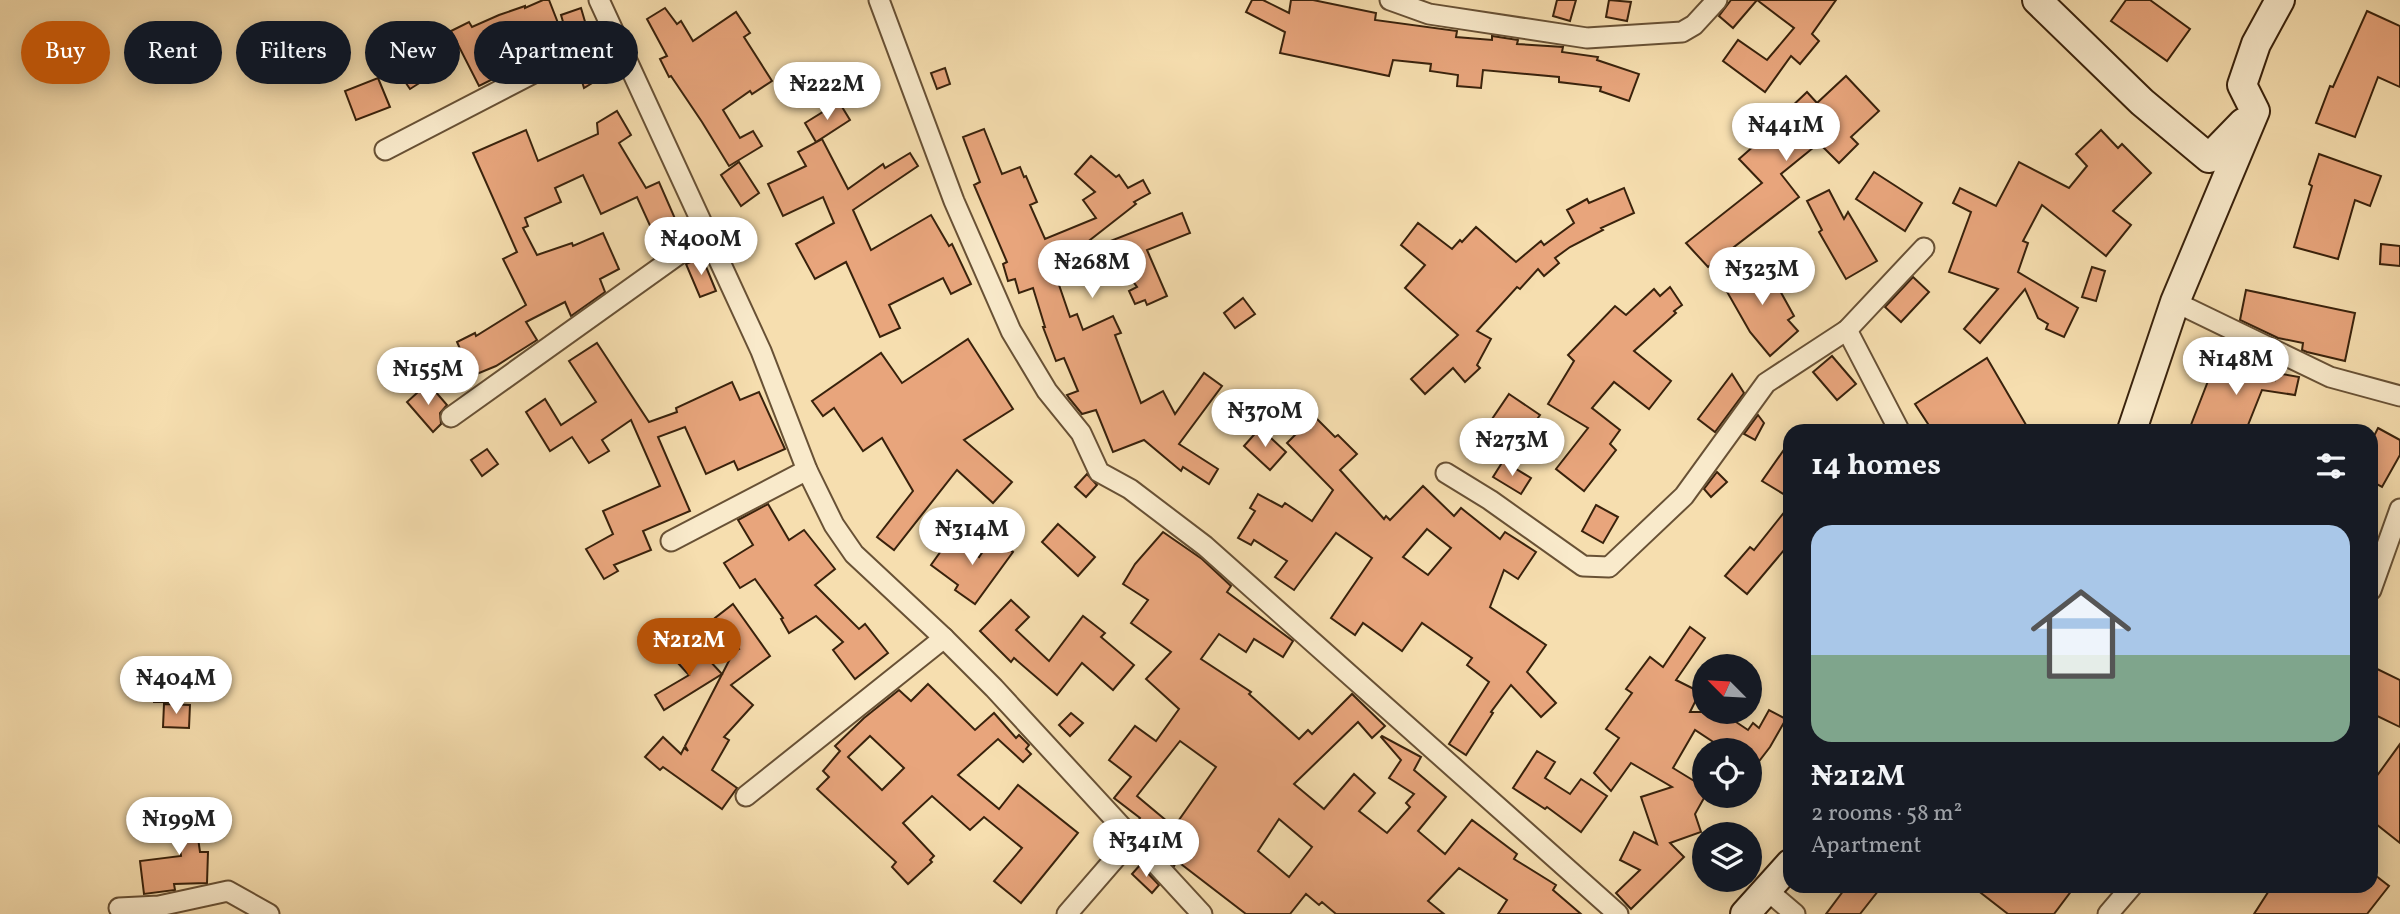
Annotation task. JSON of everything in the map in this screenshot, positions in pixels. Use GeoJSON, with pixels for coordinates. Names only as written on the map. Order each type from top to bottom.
{"type":"FeatureCollection","features":[{"type":"Feature","properties":{"kind":"street"},"geometry":{"type":"LineString","coordinates":[[599,0],[608,21]]}},
{"type":"Feature","properties":{"kind":"street"},"geometry":{"type":"LineString","coordinates":[[879,0],[954,201],[1011,331],[1048,391],[1081,433],[1099,472],[1130,489],[1205,546],[1618,914]]}},
{"type":"Feature","properties":{"kind":"street"},"geometry":{"type":"LineString","coordinates":[[1390,0],[1430,14],[1587,38],[1682,32],[1694,25],[1717,0]]}},
{"type":"Feature","properties":{"kind":"street"},"geometry":{"type":"LineString","coordinates":[[2037,0],[2142,102],[2209,158],[2255,111]]}},
{"type":"Feature","properties":{"kind":"street"},"geometry":{"type":"LineString","coordinates":[[2134,424],[2175,302],[2255,111],[2242,85],[2256,44],[2280,0]]}},
{"type":"Feature","properties":{"kind":"street"},"geometry":{"type":"LineString","coordinates":[[385,150],[512,84]]}},
{"type":"Feature","properties":{"kind":"street"},"geometry":{"type":"LineString","coordinates":[[636,84],[761,351],[807,470],[834,525],[854,554],[994,688],[1202,914]]}},
{"type":"Feature","properties":{"kind":"street"},"geometry":{"type":"LineString","coordinates":[[451,417],[707,234]]}},
{"type":"Feature","properties":{"kind":"street"},"geometry":{"type":"LineString","coordinates":[[1446,473],[1490,500],[1583,566],[1609,567],[1684,496],[1766,383],[1847,330],[1924,248]]}},
{"type":"Feature","properties":{"kind":"street"},"geometry":{"type":"LineString","coordinates":[[2175,302],[2330,377],[2400,396]]}},
{"type":"Feature","properties":{"kind":"street"},"geometry":{"type":"LineString","coordinates":[[1847,330],[1896,424]]}},
{"type":"Feature","properties":{"kind":"street"},"geometry":{"type":"LineString","coordinates":[[671,541],[807,470]]}},
{"type":"Feature","properties":{"kind":"street"},"geometry":{"type":"LineString","coordinates":[[2378,574],[2400,509]]}},
{"type":"Feature","properties":{"kind":"street"},"geometry":{"type":"LineString","coordinates":[[746,796],[944,638]]}},
{"type":"Feature","properties":{"kind":"street"},"geometry":{"type":"LineString","coordinates":[[1067,914],[1132,839]]}},
{"type":"Feature","properties":{"kind":"street"},"geometry":{"type":"LineString","coordinates":[[1745,914],[1783,873]]}},
{"type":"Feature","properties":{"kind":"street"},"geometry":{"type":"LineString","coordinates":[[119,908],[159,906],[228,891],[269,914]]}},
{"type":"Feature","properties":{"kind":"street"},"geometry":{"type":"LineString","coordinates":[[1768,891],[1795,914]]}},
{"type":"Feature","properties":{"kind":"street"},"geometry":{"type":"LineString","coordinates":[[2108,914],[2126,893]]}},
{"type":"Feature","properties":{"kind":"building"},"geometry":{"type":"Polygon","coordinates":[[[549,0],[557,21],[486,21],[525,6],[549,0]]]}},
{"type":"Feature","properties":{"kind":"building"},"geometry":{"type":"Polygon","coordinates":[[[1252,0],[1263,0],[1289,13],[1291,0],[1313,0],[1376,13],[1375,20],[1457,31],[1456,37],[1492,40],[1492,36],[1518,40],[1517,44],[1563,47],[1562,52],[1598,57],[1597,60],[1639,74],[1629,101],[1600,91],[1601,87],[1559,82],[1559,77],[1483,70],[1481,88],[1457,86],[1458,75],[1430,71],[1431,64],[1393,60],[1389,76],[1280,53],[1285,32],[1246,12],[1252,0]]]}},
{"type":"Feature","properties":{"kind":"building"},"geometry":{"type":"Polygon","coordinates":[[[1557,0],[1576,0],[1570,21],[1553,16],[1557,0]]]}},
{"type":"Feature","properties":{"kind":"building"},"geometry":{"type":"Polygon","coordinates":[[[1609,0],[1631,2],[1627,21],[1606,17],[1609,0]]]}},
{"type":"Feature","properties":{"kind":"building"},"geometry":{"type":"Polygon","coordinates":[[[1731,0],[1757,0],[1733,28],[1719,16],[1731,0]]]}},
{"type":"Feature","properties":{"kind":"building"},"geometry":{"type":"Polygon","coordinates":[[[1757,0],[1836,0],[1812,34],[1819,41],[1800,64],[1791,56],[1765,92],[1723,61],[1738,40],[1767,60],[1794,28],[1757,0]]]}},
{"type":"Feature","properties":{"kind":"building"},"geometry":{"type":"Polygon","coordinates":[[[2126,0],[2150,0],[2190,29],[2167,61],[2111,21],[2126,0]]]}},
{"type":"Feature","properties":{"kind":"building"},"geometry":{"type":"Polygon","coordinates":[[[581,8],[585,21],[563,21],[561,15],[581,8]]]}},
{"type":"Feature","properties":{"kind":"building"},"geometry":{"type":"Polygon","coordinates":[[[665,8],[677,24],[681,21],[693,41],[736,12],[750,33],[744,37],[772,81],[752,94],[750,91],[723,110],[740,138],[753,131],[762,146],[729,166],[671,76],[669,77],[660,59],[667,56],[647,19],[665,8]]]}},
{"type":"Feature","properties":{"kind":"building"},"geometry":{"type":"Polygon","coordinates":[[[2367,11],[2400,26],[2400,87],[2378,77],[2355,137],[2316,123],[2330,86],[2333,87],[2367,11]]]}},
{"type":"Feature","properties":{"kind":"building"},"geometry":{"type":"Polygon","coordinates":[[[469,22],[474,26],[474,76],[460,49],[460,26],[469,22]]]}},
{"type":"Feature","properties":{"kind":"building"},"geometry":{"type":"Polygon","coordinates":[[[945,68],[950,84],[937,89],[931,73],[945,68]]]}},
{"type":"Feature","properties":{"kind":"building"},"geometry":{"type":"Polygon","coordinates":[[[1846,76],[1879,111],[1851,137],[1858,144],[1839,163],[1819,143],[1781,174],[1799,197],[1708,267],[1686,243],[1762,183],[1739,159],[1790,114],[1787,111],[1807,92],[1817,103],[1846,76]]]}},
{"type":"Feature","properties":{"kind":"building"},"geometry":{"type":"Polygon","coordinates":[[[365,83],[380,84],[390,107],[356,120],[345,91],[365,83]]]}},
{"type":"Feature","properties":{"kind":"building"},"geometry":{"type":"Polygon","coordinates":[[[839,102],[850,120],[816,142],[805,123],[839,102]]]}},
{"type":"Feature","properties":{"kind":"building"},"geometry":{"type":"Polygon","coordinates":[[[617,111],[631,135],[619,143],[646,188],[659,182],[680,230],[657,241],[637,197],[601,214],[583,175],[555,188],[561,202],[525,218],[528,226],[523,228],[537,255],[572,243],[573,246],[603,233],[619,269],[600,279],[605,292],[571,316],[565,302],[526,322],[537,340],[496,366],[472,376],[457,342],[475,333],[476,336],[526,305],[503,259],[517,252],[473,153],[526,130],[538,161],[598,134],[597,123],[617,111]]]}},
{"type":"Feature","properties":{"kind":"building"},"geometry":{"type":"Polygon","coordinates":[[[984,129],[1002,174],[1020,167],[1024,177],[1026,176],[1037,202],[1030,205],[1045,239],[1096,218],[1083,200],[1095,192],[1075,174],[1091,156],[1116,177],[1119,175],[1128,188],[1143,180],[1150,193],[1134,202],[1136,204],[1067,258],[1182,213],[1190,233],[1147,250],[1167,296],[1147,305],[1145,300],[1135,304],[1129,291],[1137,287],[1121,265],[1117,254],[1057,279],[1070,317],[1077,314],[1083,330],[1113,316],[1121,333],[1115,335],[1141,403],[1163,391],[1175,414],[1204,373],[1222,386],[1179,444],[1218,469],[1209,484],[1183,467],[1181,471],[1144,440],[1113,452],[1096,410],[1082,414],[1067,395],[1078,391],[1064,358],[1056,361],[1043,327],[1033,288],[1019,293],[1015,279],[1008,281],[1003,264],[1007,262],[974,185],[980,182],[963,137],[984,129]]]}},
{"type":"Feature","properties":{"kind":"building"},"geometry":{"type":"Polygon","coordinates":[[[2101,130],[2118,148],[2122,144],[2151,173],[2113,211],[2131,225],[2106,256],[2042,205],[2023,241],[2028,243],[2018,272],[2078,308],[2064,337],[2046,329],[2048,324],[2038,318],[2025,289],[1980,343],[1964,329],[1998,289],[1949,272],[1971,212],[1953,203],[1960,188],[1996,206],[2019,162],[2069,188],[2087,166],[2076,154],[2101,130]]]}},
{"type":"Feature","properties":{"kind":"building"},"geometry":{"type":"Polygon","coordinates":[[[822,139],[848,189],[883,164],[885,168],[910,153],[918,166],[853,210],[871,250],[931,215],[949,246],[952,244],[971,284],[951,294],[943,278],[889,305],[900,328],[880,337],[846,262],[815,279],[796,244],[834,223],[823,197],[783,216],[768,184],[806,166],[798,152],[822,139]]]}},
{"type":"Feature","properties":{"kind":"building"},"geometry":{"type":"Polygon","coordinates":[[[2319,154],[2381,176],[2370,206],[2355,200],[2338,259],[2294,247],[2319,154]]]}},
{"type":"Feature","properties":{"kind":"building"},"geometry":{"type":"Polygon","coordinates":[[[739,162],[759,193],[741,206],[721,175],[739,162]]]}},
{"type":"Feature","properties":{"kind":"building"},"geometry":{"type":"Polygon","coordinates":[[[1874,172],[1922,203],[1905,231],[1856,199],[1874,172]]]}},
{"type":"Feature","properties":{"kind":"building"},"geometry":{"type":"Polygon","coordinates":[[[1624,188],[1634,213],[1601,228],[1603,230],[1570,247],[1555,258],[1559,263],[1544,276],[1538,269],[1520,289],[1517,287],[1477,331],[1491,339],[1477,365],[1480,368],[1465,382],[1453,368],[1425,394],[1411,379],[1458,335],[1405,288],[1425,265],[1401,245],[1418,223],[1452,249],[1476,227],[1516,262],[1541,241],[1544,245],[1574,223],[1567,210],[1587,199],[1589,203],[1624,188]]]}},
{"type":"Feature","properties":{"kind":"building"},"geometry":{"type":"Polygon","coordinates":[[[1829,190],[1844,219],[1848,212],[1877,261],[1846,279],[1819,232],[1822,230],[1807,201],[1829,190]]]}},
{"type":"Feature","properties":{"kind":"building"},"geometry":{"type":"Polygon","coordinates":[[[2381,244],[2400,246],[2400,266],[2380,264],[2381,244]]]}},
{"type":"Feature","properties":{"kind":"building"},"geometry":{"type":"Polygon","coordinates":[[[702,257],[716,291],[700,297],[686,264],[702,257]]]}},
{"type":"Feature","properties":{"kind":"building"},"geometry":{"type":"Polygon","coordinates":[[[1763,260],[1794,316],[1788,320],[1798,331],[1770,356],[1750,332],[1722,283],[1763,260]]]}},
{"type":"Feature","properties":{"kind":"building"},"geometry":{"type":"Polygon","coordinates":[[[2092,267],[2105,271],[2096,301],[2082,297],[2092,267]]]}},
{"type":"Feature","properties":{"kind":"building"},"geometry":{"type":"Polygon","coordinates":[[[1913,277],[1929,292],[1901,322],[1885,307],[1913,277]]]}},
{"type":"Feature","properties":{"kind":"building"},"geometry":{"type":"Polygon","coordinates":[[[1670,287],[1682,305],[1634,351],[1671,381],[1649,409],[1614,382],[1592,408],[1620,430],[1610,444],[1616,450],[1584,491],[1556,469],[1588,428],[1548,404],[1574,361],[1568,355],[1615,306],[1626,315],[1654,289],[1660,296],[1670,287]]]}},
{"type":"Feature","properties":{"kind":"building"},"geometry":{"type":"Polygon","coordinates":[[[2246,290],[2355,313],[2345,361],[2307,352],[2302,350],[2303,343],[2278,338],[2240,320],[2246,290]]]}},
{"type":"Feature","properties":{"kind":"building"},"geometry":{"type":"Polygon","coordinates":[[[1243,298],[1255,314],[1235,328],[1224,313],[1243,298]]]}},
{"type":"Feature","properties":{"kind":"building"},"geometry":{"type":"Polygon","coordinates":[[[968,339],[1013,409],[964,440],[1012,482],[993,503],[957,470],[894,550],[877,537],[913,491],[882,438],[863,451],[834,408],[823,416],[812,401],[881,353],[902,383],[968,339]]]}},
{"type":"Feature","properties":{"kind":"building"},"geometry":{"type":"Polygon","coordinates":[[[597,343],[649,422],[677,412],[676,408],[732,382],[740,400],[759,392],[785,449],[738,470],[734,461],[706,474],[685,427],[658,437],[690,511],[643,531],[651,550],[614,565],[618,571],[604,579],[586,549],[613,534],[603,511],[660,486],[631,420],[602,440],[609,451],[589,463],[572,437],[550,451],[526,412],[545,399],[561,425],[596,402],[569,361],[597,343]]]}},
{"type":"Feature","properties":{"kind":"building"},"geometry":{"type":"Polygon","coordinates":[[[1832,356],[1856,384],[1837,400],[1813,372],[1832,356]]]}},
{"type":"Feature","properties":{"kind":"building"},"geometry":{"type":"Polygon","coordinates":[[[1987,358],[2026,424],[1928,424],[1915,404],[1987,358]]]}},
{"type":"Feature","properties":{"kind":"building"},"geometry":{"type":"Polygon","coordinates":[[[2217,358],[2275,380],[2276,373],[2299,377],[2295,395],[2262,390],[2248,424],[2191,424],[2217,358]]]}},
{"type":"Feature","properties":{"kind":"building"},"geometry":{"type":"Polygon","coordinates":[[[1732,374],[1744,393],[1715,432],[1698,419],[1732,374]]]}},
{"type":"Feature","properties":{"kind":"building"},"geometry":{"type":"Polygon","coordinates":[[[428,383],[447,405],[440,413],[441,424],[433,432],[407,402],[428,383]]]}},
{"type":"Feature","properties":{"kind":"building"},"geometry":{"type":"Polygon","coordinates":[[[1509,394],[1540,415],[1518,446],[1488,425],[1509,394]]]}},
{"type":"Feature","properties":{"kind":"building"},"geometry":{"type":"Polygon","coordinates":[[[1758,415],[1764,423],[1755,440],[1744,434],[1758,415]]]}},
{"type":"Feature","properties":{"kind":"building"},"geometry":{"type":"Polygon","coordinates":[[[1314,416],[1357,454],[1340,470],[1384,519],[1386,516],[1390,520],[1423,486],[1454,516],[1461,508],[1500,539],[1505,532],[1536,552],[1518,579],[1504,570],[1490,607],[1546,645],[1527,672],[1556,703],[1541,717],[1511,685],[1491,712],[1493,713],[1466,755],[1449,744],[1489,682],[1467,665],[1472,658],[1422,623],[1402,651],[1363,623],[1355,635],[1331,618],[1372,558],[1336,533],[1294,590],[1275,577],[1287,561],[1254,540],[1251,545],[1238,538],[1255,511],[1250,508],[1258,494],[1282,507],[1285,503],[1312,521],[1333,490],[1287,443],[1314,416]],[[1427,529],[1403,557],[1428,575],[1451,548],[1427,529]]]}},
{"type":"Feature","properties":{"kind":"building"},"geometry":{"type":"Polygon","coordinates":[[[1260,428],[1286,452],[1270,470],[1244,446],[1260,428]]]}},
{"type":"Feature","properties":{"kind":"building"},"geometry":{"type":"Polygon","coordinates":[[[2378,428],[2400,440],[2400,455],[2382,487],[2378,485],[2378,428]]]}},
{"type":"Feature","properties":{"kind":"building"},"geometry":{"type":"Polygon","coordinates":[[[487,449],[498,464],[482,476],[471,460],[487,449]]]}},
{"type":"Feature","properties":{"kind":"building"},"geometry":{"type":"Polygon","coordinates":[[[1783,451],[1783,494],[1762,481],[1783,451]]]}},
{"type":"Feature","properties":{"kind":"building"},"geometry":{"type":"Polygon","coordinates":[[[1503,461],[1531,478],[1521,494],[1493,477],[1503,461]]]}},
{"type":"Feature","properties":{"kind":"building"},"geometry":{"type":"Polygon","coordinates":[[[1717,472],[1727,482],[1711,497],[1704,489],[1717,472]]]}},
{"type":"Feature","properties":{"kind":"building"},"geometry":{"type":"Polygon","coordinates":[[[1087,474],[1097,485],[1086,497],[1075,487],[1087,474]]]}},
{"type":"Feature","properties":{"kind":"building"},"geometry":{"type":"Polygon","coordinates":[[[768,504],[789,540],[804,530],[835,569],[815,585],[859,629],[865,624],[888,653],[855,679],[833,650],[843,642],[816,616],[789,633],[781,619],[783,618],[755,579],[740,588],[724,563],[753,545],[738,520],[768,504]]]}},
{"type":"Feature","properties":{"kind":"building"},"geometry":{"type":"Polygon","coordinates":[[[1596,505],[1618,517],[1603,543],[1582,531],[1596,505]]]}},
{"type":"Feature","properties":{"kind":"building"},"geometry":{"type":"Polygon","coordinates":[[[1783,514],[1783,551],[1747,594],[1725,576],[1750,547],[1754,550],[1783,514]]]}},
{"type":"Feature","properties":{"kind":"building"},"geometry":{"type":"Polygon","coordinates":[[[1058,524],[1095,557],[1078,576],[1042,542],[1058,524]]]}},
{"type":"Feature","properties":{"kind":"building"},"geometry":{"type":"Polygon","coordinates":[[[1163,532],[1202,559],[1231,586],[1227,592],[1293,641],[1283,657],[1254,639],[1246,652],[1219,634],[1201,659],[1251,692],[1249,694],[1299,739],[1308,730],[1312,734],[1352,694],[1385,726],[1372,738],[1358,722],[1294,784],[1324,809],[1354,774],[1375,793],[1359,811],[1387,833],[1410,807],[1406,803],[1414,794],[1389,778],[1401,760],[1382,736],[1421,757],[1414,770],[1446,797],[1418,831],[1445,854],[1472,820],[1517,854],[1514,859],[1556,885],[1553,890],[1581,914],[1498,914],[1507,900],[1459,868],[1428,901],[1444,914],[1336,914],[1322,902],[1319,905],[1306,894],[1290,914],[1246,914],[1177,861],[1174,866],[1157,847],[1159,845],[1136,824],[1140,818],[1114,798],[1131,777],[1109,760],[1135,726],[1156,741],[1179,709],[1146,679],[1171,652],[1131,623],[1148,600],[1123,584],[1135,564],[1163,532]],[[1180,741],[1137,796],[1174,827],[1216,767],[1180,741]],[[1279,819],[1258,851],[1289,877],[1312,847],[1279,819]]]}},
{"type":"Feature","properties":{"kind":"building"},"geometry":{"type":"Polygon","coordinates":[[[951,537],[979,557],[993,537],[1013,552],[975,604],[955,590],[958,585],[931,565],[951,537]]]}},
{"type":"Feature","properties":{"kind":"building"},"geometry":{"type":"Polygon","coordinates":[[[1011,600],[1029,617],[1016,630],[1049,661],[1083,616],[1105,633],[1101,637],[1134,665],[1113,690],[1082,663],[1057,695],[1014,658],[1011,662],[980,631],[1011,600]]]}},
{"type":"Feature","properties":{"kind":"building"},"geometry":{"type":"Polygon","coordinates":[[[733,604],[770,656],[731,685],[753,705],[724,737],[729,740],[712,770],[737,788],[722,809],[663,767],[660,770],[645,757],[663,737],[681,754],[684,748],[688,751],[685,746],[733,653],[739,649],[715,618],[733,604]]]}},
{"type":"Feature","properties":{"kind":"building"},"geometry":{"type":"Polygon","coordinates":[[[1690,627],[1705,638],[1676,680],[1692,688],[1692,724],[1739,724],[1748,730],[1754,724],[1759,728],[1769,710],[1783,717],[1783,724],[1762,757],[1762,738],[1707,738],[1695,730],[1673,768],[1692,780],[1692,808],[1698,808],[1695,814],[1698,822],[1692,822],[1692,835],[1670,843],[1684,857],[1631,909],[1616,893],[1640,870],[1620,860],[1634,832],[1657,844],[1641,797],[1672,787],[1631,763],[1611,791],[1594,773],[1619,738],[1606,729],[1632,693],[1626,689],[1650,657],[1663,667],[1690,627]]]}},
{"type":"Feature","properties":{"kind":"building"},"geometry":{"type":"Polygon","coordinates":[[[695,645],[722,674],[664,710],[655,695],[689,675],[677,662],[695,645]]]}},
{"type":"Feature","properties":{"kind":"building"},"geometry":{"type":"Polygon","coordinates":[[[2378,669],[2400,680],[2400,727],[2378,716],[2378,669]]]}},
{"type":"Feature","properties":{"kind":"building"},"geometry":{"type":"Polygon","coordinates":[[[154,679],[177,679],[176,702],[154,702],[154,679]]]}},
{"type":"Feature","properties":{"kind":"building"},"geometry":{"type":"Polygon","coordinates":[[[928,684],[975,730],[994,713],[1016,738],[1019,735],[1029,745],[1026,749],[1031,754],[1023,762],[998,739],[958,775],[999,809],[1018,785],[1078,833],[1021,903],[994,881],[1022,848],[984,817],[970,830],[932,796],[903,823],[934,856],[930,860],[932,862],[908,884],[892,867],[896,862],[817,789],[829,777],[823,771],[840,751],[835,746],[864,718],[899,690],[911,701],[928,684]],[[870,736],[848,757],[882,790],[904,768],[870,736]]]}},
{"type":"Feature","properties":{"kind":"building"},"geometry":{"type":"Polygon","coordinates":[[[164,704],[190,705],[189,728],[163,727],[164,704]]]}},
{"type":"Feature","properties":{"kind":"building"},"geometry":{"type":"Polygon","coordinates":[[[1071,713],[1083,723],[1070,736],[1059,725],[1071,713]]]}},
{"type":"Feature","properties":{"kind":"building"},"geometry":{"type":"Polygon","coordinates":[[[2400,744],[2400,843],[2378,826],[2378,774],[2400,744]]]}},
{"type":"Feature","properties":{"kind":"building"},"geometry":{"type":"Polygon","coordinates":[[[1537,751],[1555,762],[1545,778],[1570,794],[1581,779],[1607,796],[1581,832],[1547,807],[1545,809],[1513,788],[1537,751]]]}},
{"type":"Feature","properties":{"kind":"building"},"geometry":{"type":"Polygon","coordinates":[[[202,803],[204,824],[196,824],[200,852],[208,852],[207,883],[174,884],[175,890],[144,894],[140,861],[181,856],[177,829],[178,805],[202,803]]]}},
{"type":"Feature","properties":{"kind":"building"},"geometry":{"type":"Polygon","coordinates":[[[1140,865],[1159,885],[1152,893],[1132,874],[1140,865]]]}},
{"type":"Feature","properties":{"kind":"building"},"geometry":{"type":"Polygon","coordinates":[[[2378,877],[2389,886],[2367,914],[2254,914],[2268,893],[2378,893],[2378,877]]]}},
{"type":"Feature","properties":{"kind":"building"},"geometry":{"type":"Polygon","coordinates":[[[1842,893],[1876,893],[1860,914],[1826,914],[1842,893]]]}},
{"type":"Feature","properties":{"kind":"building"},"geometry":{"type":"Polygon","coordinates":[[[1981,893],[2070,893],[2054,914],[2008,914],[1981,893]]]}}]}
